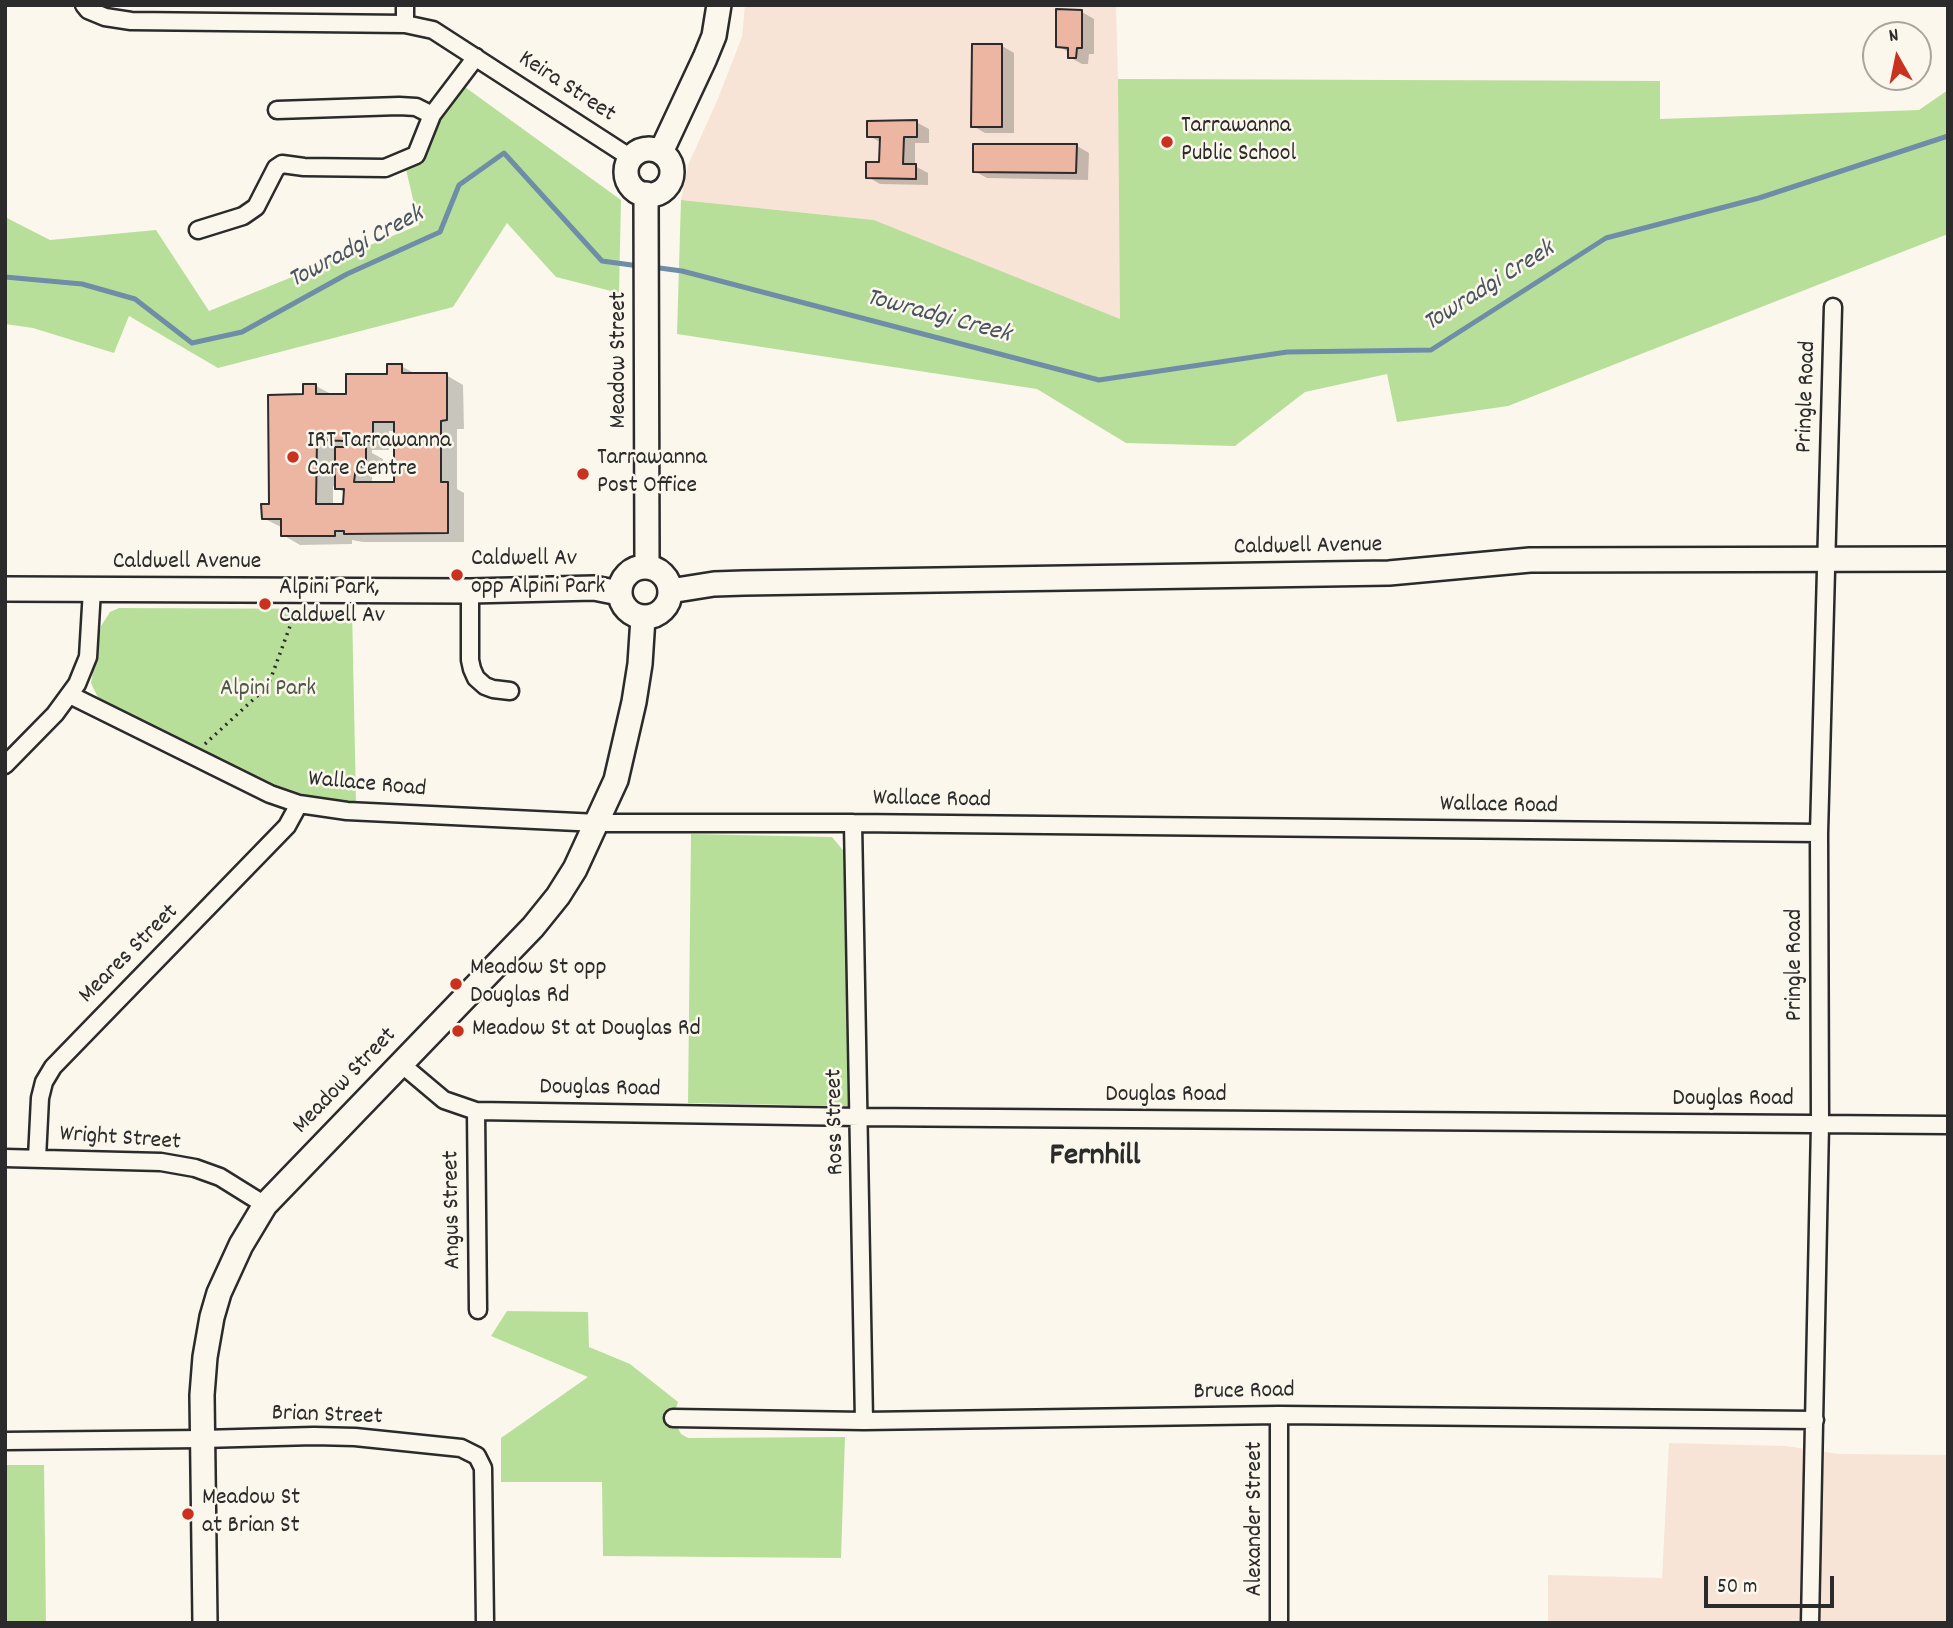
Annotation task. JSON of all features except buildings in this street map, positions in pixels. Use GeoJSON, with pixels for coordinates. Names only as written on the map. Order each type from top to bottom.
{"type":"FeatureCollection","features":[{"type":"Feature","properties":{"kind":"main road"},"geometry":{"type":"LineString","coordinates":[[661,152],[710,47],[719,5]]}},
{"type":"Feature","properties":{"kind":"main road"},"geometry":{"type":"LineString","coordinates":[[647,149],[661,152],[671,164],[671,179],[661,191],[646,194],[633,188],[628,182],[627,167],[631,158],[647,149]]}},
{"type":"Feature","properties":{"kind":"main road","name":"Meadow Street"},"geometry":{"type":"LineString","coordinates":[[646,194],[647,567]]}},
{"type":"Feature","properties":{"kind":"main road","name":"Caldwell Avenue"},"geometry":{"type":"LineString","coordinates":[[670,591],[714,584],[744,583],[1389,573],[1530,560],[1948,559]]}},
{"type":"Feature","properties":{"kind":"main road"},"geometry":{"type":"LineString","coordinates":[[647,567],[663,575],[670,591],[664,609],[657,615],[643,618],[623,606],[619,593],[622,580],[630,571],[647,567]]}},
{"type":"Feature","properties":{"kind":"main road","name":"Caldwell Avenue"},"geometry":{"type":"LineString","coordinates":[[5,589],[470,591],[594,588],[619,593]]}},
{"type":"Feature","properties":{"kind":"main road","name":"Meadow Street"},"geometry":{"type":"LineString","coordinates":[[205,1623],[202,1395],[212,1317],[219,1293],[241,1245],[265,1205],[400,1063],[492,972],[533,927],[575,869],[616,780],[635,702],[643,618]]}},
{"type":"Feature","properties":{"kind":"street"},"geometry":{"type":"LineString","coordinates":[[405,5],[405,24]]}},
{"type":"Feature","properties":{"kind":"street","name":"Keira Street"},"geometry":{"type":"LineString","coordinates":[[86,8],[104,17],[131,21],[405,24],[433,30],[631,158]]}},
{"type":"Feature","properties":{"kind":"street"},"geometry":{"type":"LineString","coordinates":[[198,230],[243,216],[256,208],[276,168],[282,164],[304,167],[385,168],[416,155],[432,115],[476,57]]}},
{"type":"Feature","properties":{"kind":"street"},"geometry":{"type":"LineString","coordinates":[[277,110],[399,106],[416,107],[432,115]]}},
{"type":"Feature","properties":{"kind":"street","name":"Pringle Road"},"geometry":{"type":"LineString","coordinates":[[1810,1623],[1820,1124],[1819,833],[1833,307]]}},
{"type":"Feature","properties":{"kind":"street"},"geometry":{"type":"LineString","coordinates":[[5,765],[70,695],[82,674],[88,657],[92,590]]}},
{"type":"Feature","properties":{"kind":"street"},"geometry":{"type":"LineString","coordinates":[[470,591],[472,669],[476,678],[485,686],[510,691]]}},
{"type":"Feature","properties":{"kind":"street","name":"Wallace Road"},"geometry":{"type":"LineString","coordinates":[[70,695],[270,794],[299,804],[347,811],[598,823],[1819,833]]}},
{"type":"Feature","properties":{"kind":"street","name":"Meares Street"},"geometry":{"type":"LineString","coordinates":[[37,1158],[40,1098],[44,1082],[53,1067],[287,825],[299,804]]}},
{"type":"Feature","properties":{"kind":"street","name":"Ross Street"},"geometry":{"type":"LineString","coordinates":[[853,823],[864,1421]]}},
{"type":"Feature","properties":{"kind":"street","name":"Douglas Road"},"geometry":{"type":"LineString","coordinates":[[400,1063],[444,1100],[476,1111],[859,1117],[1948,1125]]}},
{"type":"Feature","properties":{"kind":"street","name":"Angus Street"},"geometry":{"type":"LineString","coordinates":[[476,1111],[478,1310]]}},
{"type":"Feature","properties":{"kind":"street","name":"Wright Street"},"geometry":{"type":"LineString","coordinates":[[5,1158],[162,1163],[195,1168],[220,1177],[265,1205]]}},
{"type":"Feature","properties":{"kind":"street","name":"Bruce Road"},"geometry":{"type":"LineString","coordinates":[[673,1418],[864,1421],[1279,1415],[1815,1420]]}},
{"type":"Feature","properties":{"kind":"street","name":"Alexander Street"},"geometry":{"type":"LineString","coordinates":[[1279,1415],[1279,1623]]}},
{"type":"Feature","properties":{"kind":"street","name":"Brian Street"},"geometry":{"type":"LineString","coordinates":[[5,1441],[202,1440],[314,1436],[355,1437],[461,1448],[477,1456],[483,1468],[485,1623]]}},
{"type":"Feature","properties":{"kind":"path"},"geometry":{"type":"LineString","coordinates":[[211,739],[268,686],[292,619]]}},
{"type":"Feature","properties":{"kind":"shaded area","name":"Tarrawanna Public School"},"geometry":{"type":"Polygon","coordinates":[[[745,5],[1116,5],[1118,79],[1660,81],[1120,320],[874,220],[681,200],[688,165],[742,37],[745,5]]]}},
{"type":"Feature","properties":{"kind":"shaded area"},"geometry":{"type":"Polygon","coordinates":[[[1669,1443],[1786,1446],[1839,1454],[1948,1455],[1948,1623],[1548,1623],[1548,1575],[1662,1578],[1669,1443]]]}},
{"type":"Feature","properties":{"kind":"green space"},"geometry":{"type":"Polygon","coordinates":[[[1118,79],[1660,81],[1660,119],[1919,110],[1948,90],[1948,234],[1508,406],[1397,422],[1387,374],[1305,392],[1235,446],[1126,443],[1037,389],[677,334],[681,200],[874,220],[1120,319],[1118,79]]]}},
{"type":"Feature","properties":{"kind":"green space"},"geometry":{"type":"Polygon","coordinates":[[[458,82],[621,200],[619,293],[556,277],[507,223],[453,307],[218,368],[129,316],[114,353],[33,328],[5,324],[5,217],[50,240],[156,230],[209,311],[419,225],[405,165],[458,82]]]}},
{"type":"Feature","properties":{"kind":"green space","name":"Alpini Park"},"geometry":{"type":"Polygon","coordinates":[[[119,608],[352,609],[356,802],[313,797],[260,780],[100,702],[91,683],[101,626],[110,612],[119,608]]]}},
{"type":"Feature","properties":{"kind":"green space"},"geometry":{"type":"Polygon","coordinates":[[[691,834],[832,837],[847,855],[848,1106],[688,1103],[691,834]]]}},
{"type":"Feature","properties":{"kind":"green space"},"geometry":{"type":"Polygon","coordinates":[[[507,1311],[588,1312],[589,1347],[630,1364],[678,1402],[673,1418],[681,1434],[688,1438],[845,1437],[841,1558],[603,1556],[602,1482],[501,1482],[501,1438],[588,1377],[491,1336],[507,1311]]]}},
{"type":"Feature","properties":{"kind":"green space"},"geometry":{"type":"Polygon","coordinates":[[[5,1465],[44,1465],[46,1623],[5,1623],[5,1465]]]}},
{"type":"Feature","properties":{"kind":"waterway","name":"Towradgi Creek"},"geometry":{"type":"LineString","coordinates":[[652,267],[682,271],[1099,380],[1287,352],[1431,350],[1606,238],[1759,198],[1948,136]]}},
{"type":"Feature","properties":{"kind":"waterway","name":"Towradgi Creek"},"geometry":{"type":"LineString","coordinates":[[5,277],[82,284],[135,299],[192,343],[242,332],[347,274],[440,232],[459,185],[504,153],[602,261],[639,266]]}},
{"type":"Feature","properties":{"kind":"place","name":"Tarrawanna Public School"},"geometry":{"type":"Point","coordinates":[1167,142]}},
{"type":"Feature","properties":{"kind":"place","name":"IRT Tarrawanna Care Centre"},"geometry":{"type":"Point","coordinates":[293,457]}},
{"type":"Feature","properties":{"kind":"place","name":"Tarrawanna Post Office"},"geometry":{"type":"Point","coordinates":[583,474]}},
{"type":"Feature","properties":{"kind":"place","name":"Caldwell Av opp Alpini Park"},"geometry":{"type":"Point","coordinates":[457,575]}},
{"type":"Feature","properties":{"kind":"place","name":"Alpini Park, Caldwell Av"},"geometry":{"type":"Point","coordinates":[265,604]}},
{"type":"Feature","properties":{"kind":"place","name":"Meadow St opp Douglas Rd"},"geometry":{"type":"Point","coordinates":[456,984]}},
{"type":"Feature","properties":{"kind":"place","name":"Meadow St at Douglas Rd"},"geometry":{"type":"Point","coordinates":[458,1031]}},
{"type":"Feature","properties":{"kind":"place","name":"Meadow St at Brian St"},"geometry":{"type":"Point","coordinates":[188,1514]}},
{"type":"Feature","properties":{"kind":"district","name":"Fernhill"},"geometry":{"type":"Point","coordinates":[1095,1159]}}]}
